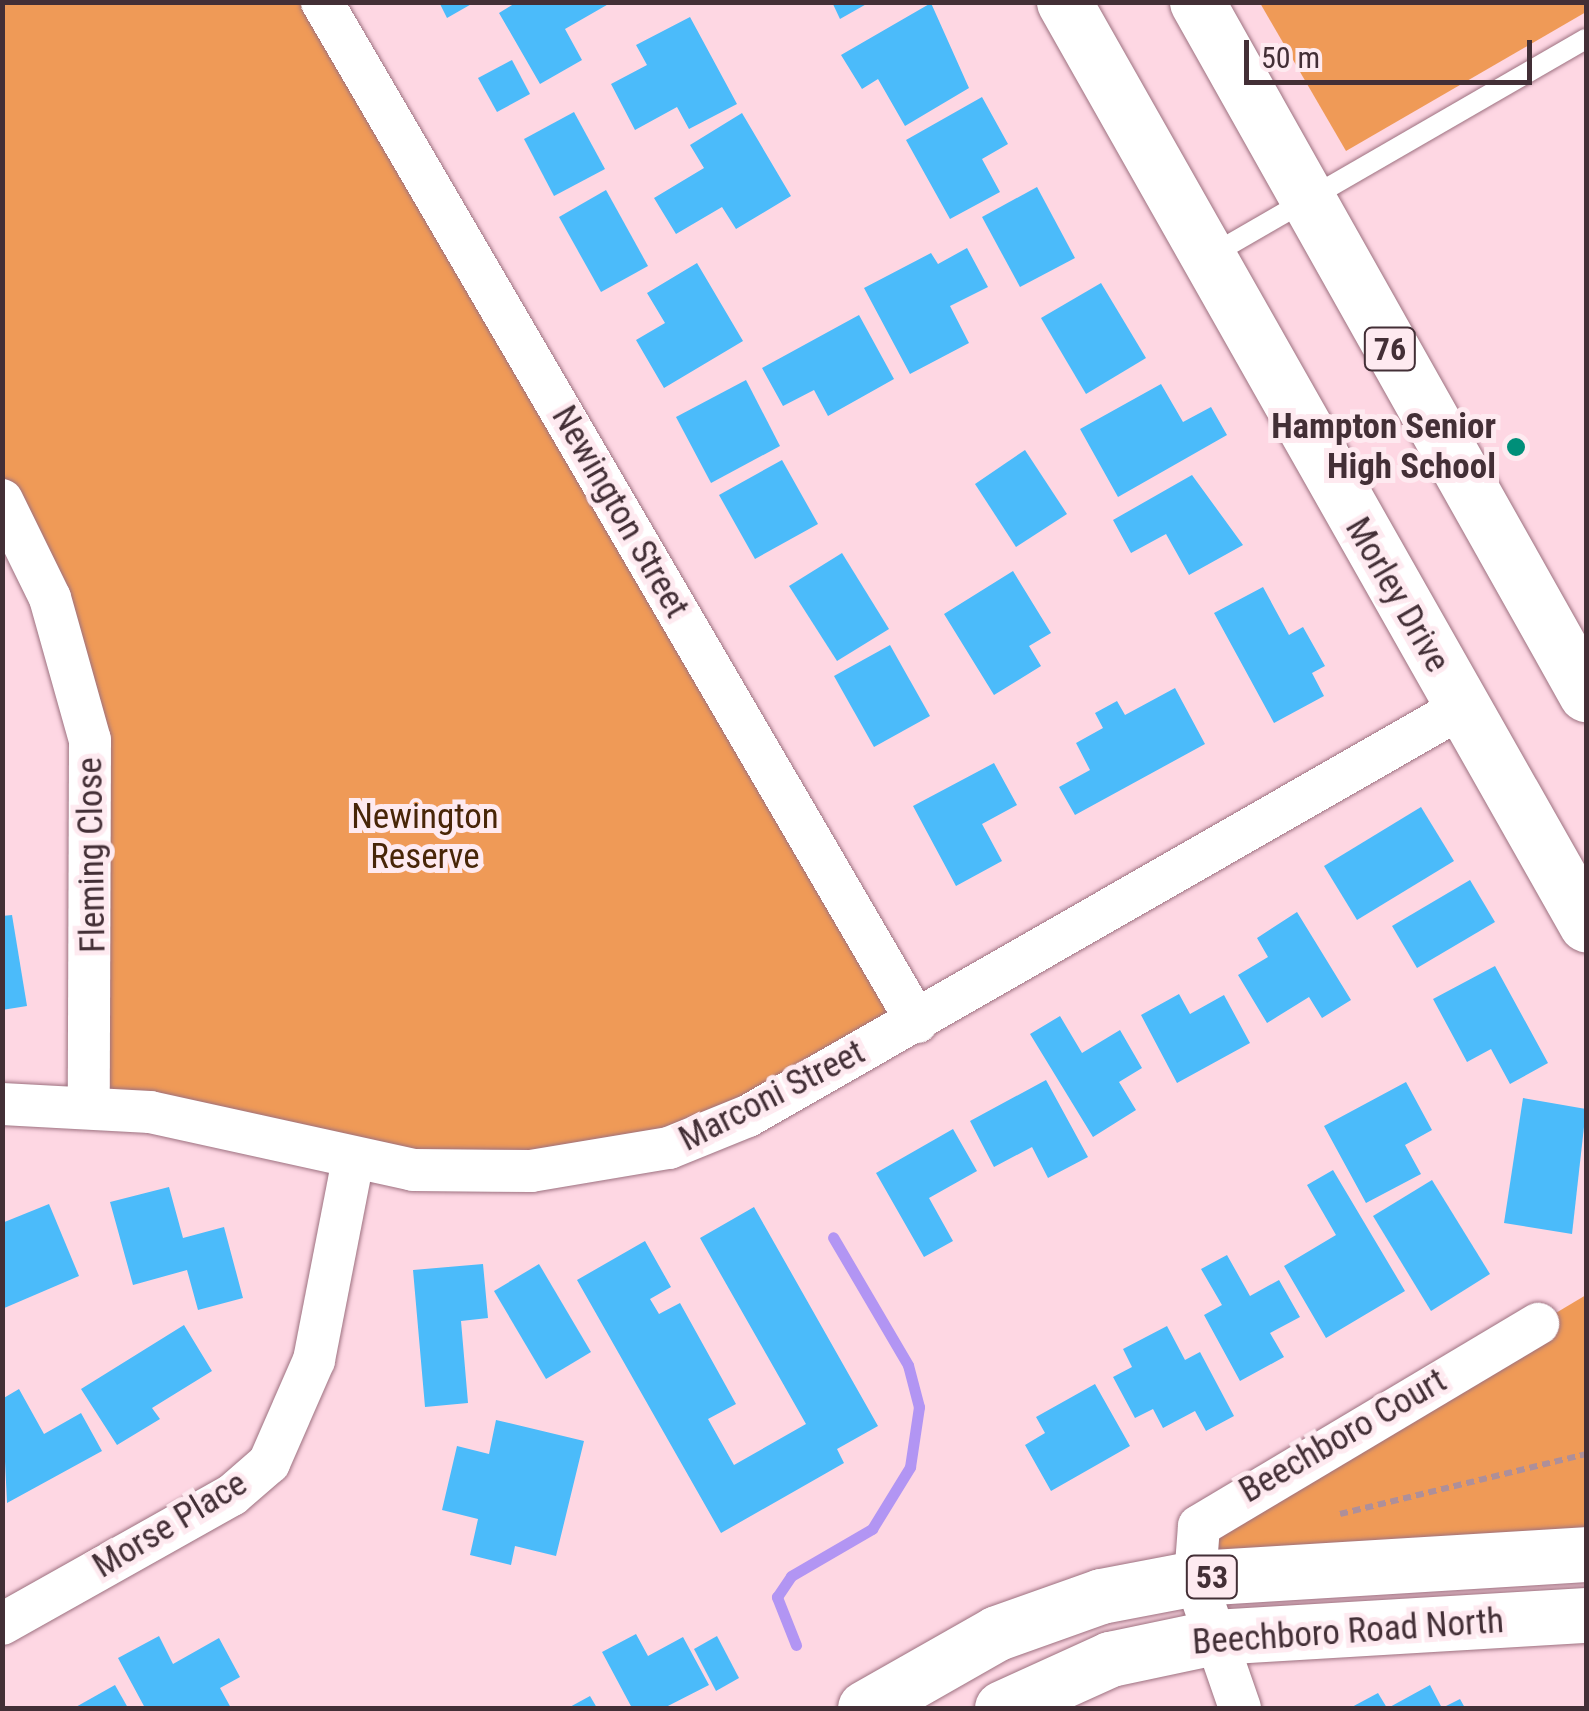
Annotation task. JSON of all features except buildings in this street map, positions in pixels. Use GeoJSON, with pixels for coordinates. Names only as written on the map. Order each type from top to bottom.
{"type":"FeatureCollection","features":[{"type":"Feature","properties":{"kind":"main road","name":"Morley Drive"},"geometry":{"type":"LineString","coordinates":[[1064,2],[1586,924]]}},
{"type":"Feature","properties":{"kind":"main road","name":"76"},"geometry":{"type":"LineString","coordinates":[[1197,2],[1586,694]]}},
{"type":"Feature","properties":{"kind":"main road","name":"Beechboro Road North"},"geometry":{"type":"LineString","coordinates":[[865,1708],[996,1633],[1101,1596],[1195,1578],[1586,1554]]}},
{"type":"Feature","properties":{"kind":"main road","name":"Beechboro Road North"},"geometry":{"type":"LineString","coordinates":[[1002,1708],[1110,1659],[1214,1637],[1586,1615]]}},
{"type":"Feature","properties":{"kind":"street","name":"Newington Street"},"geometry":{"type":"LineString","coordinates":[[322,2],[917,1022]]}},
{"type":"Feature","properties":{"kind":"street","name":"Fleming Close"},"geometry":{"type":"LineString","coordinates":[[4,507],[50,598],[90,740],[89,1107]]}},
{"type":"Feature","properties":{"kind":"street","name":"Marconi Street"},"geometry":{"type":"LineString","coordinates":[[2,1104],[89,1107],[354,1159],[530,1171],[669,1148],[748,1116],[1461,708]]}},
{"type":"Feature","properties":{"kind":"street","name":"Morse Place"},"geometry":{"type":"LineString","coordinates":[[2,1624],[232,1495],[269,1463],[314,1360],[354,1159]]}},
{"type":"Feature","properties":{"kind":"street","name":"Beechboro Court"},"geometry":{"type":"LineString","coordinates":[[1195,1578],[1192,1548],[1214,1511],[1538,1324]]}},
{"type":"Feature","properties":{"kind":"street"},"geometry":{"type":"LineString","coordinates":[[1195,1578],[1240,1708]]}},
{"type":"Feature","properties":{"kind":"lane"},"geometry":{"type":"LineString","coordinates":[[1206,258],[1586,39]]}},
{"type":"Feature","properties":{"kind":"path"},"geometry":{"type":"LineString","coordinates":[[1340,1514],[1586,1454]]}},
{"type":"Feature","properties":{"kind":"green space"},"geometry":{"type":"Polygon","coordinates":[[[1586,2],[1586,12],[1346,151],[1260,3],[1586,2]]]}},
{"type":"Feature","properties":{"kind":"green space","name":"Newington Reserve"},"geometry":{"type":"Polygon","coordinates":[[[3,3],[322,3],[917,1022],[748,1116],[531,1171],[89,1107],[95,835],[3,500],[3,3]]]}},
{"type":"Feature","properties":{"kind":"green space"},"geometry":{"type":"Polygon","coordinates":[[[1586,1295],[1586,1554],[1195,1578],[1199,1526],[1586,1295]]]}},
{"type":"Feature","properties":{"kind":"waterway"},"geometry":{"type":"LineString","coordinates":[[796,1645],[777,1597],[791,1576],[872,1529],[910,1467],[919,1407],[908,1365],[833,1237]]}},
{"type":"Feature","properties":{"kind":"place","name":"Hampton Senior High School"},"geometry":{"type":"Point","coordinates":[1516,447]}}]}
